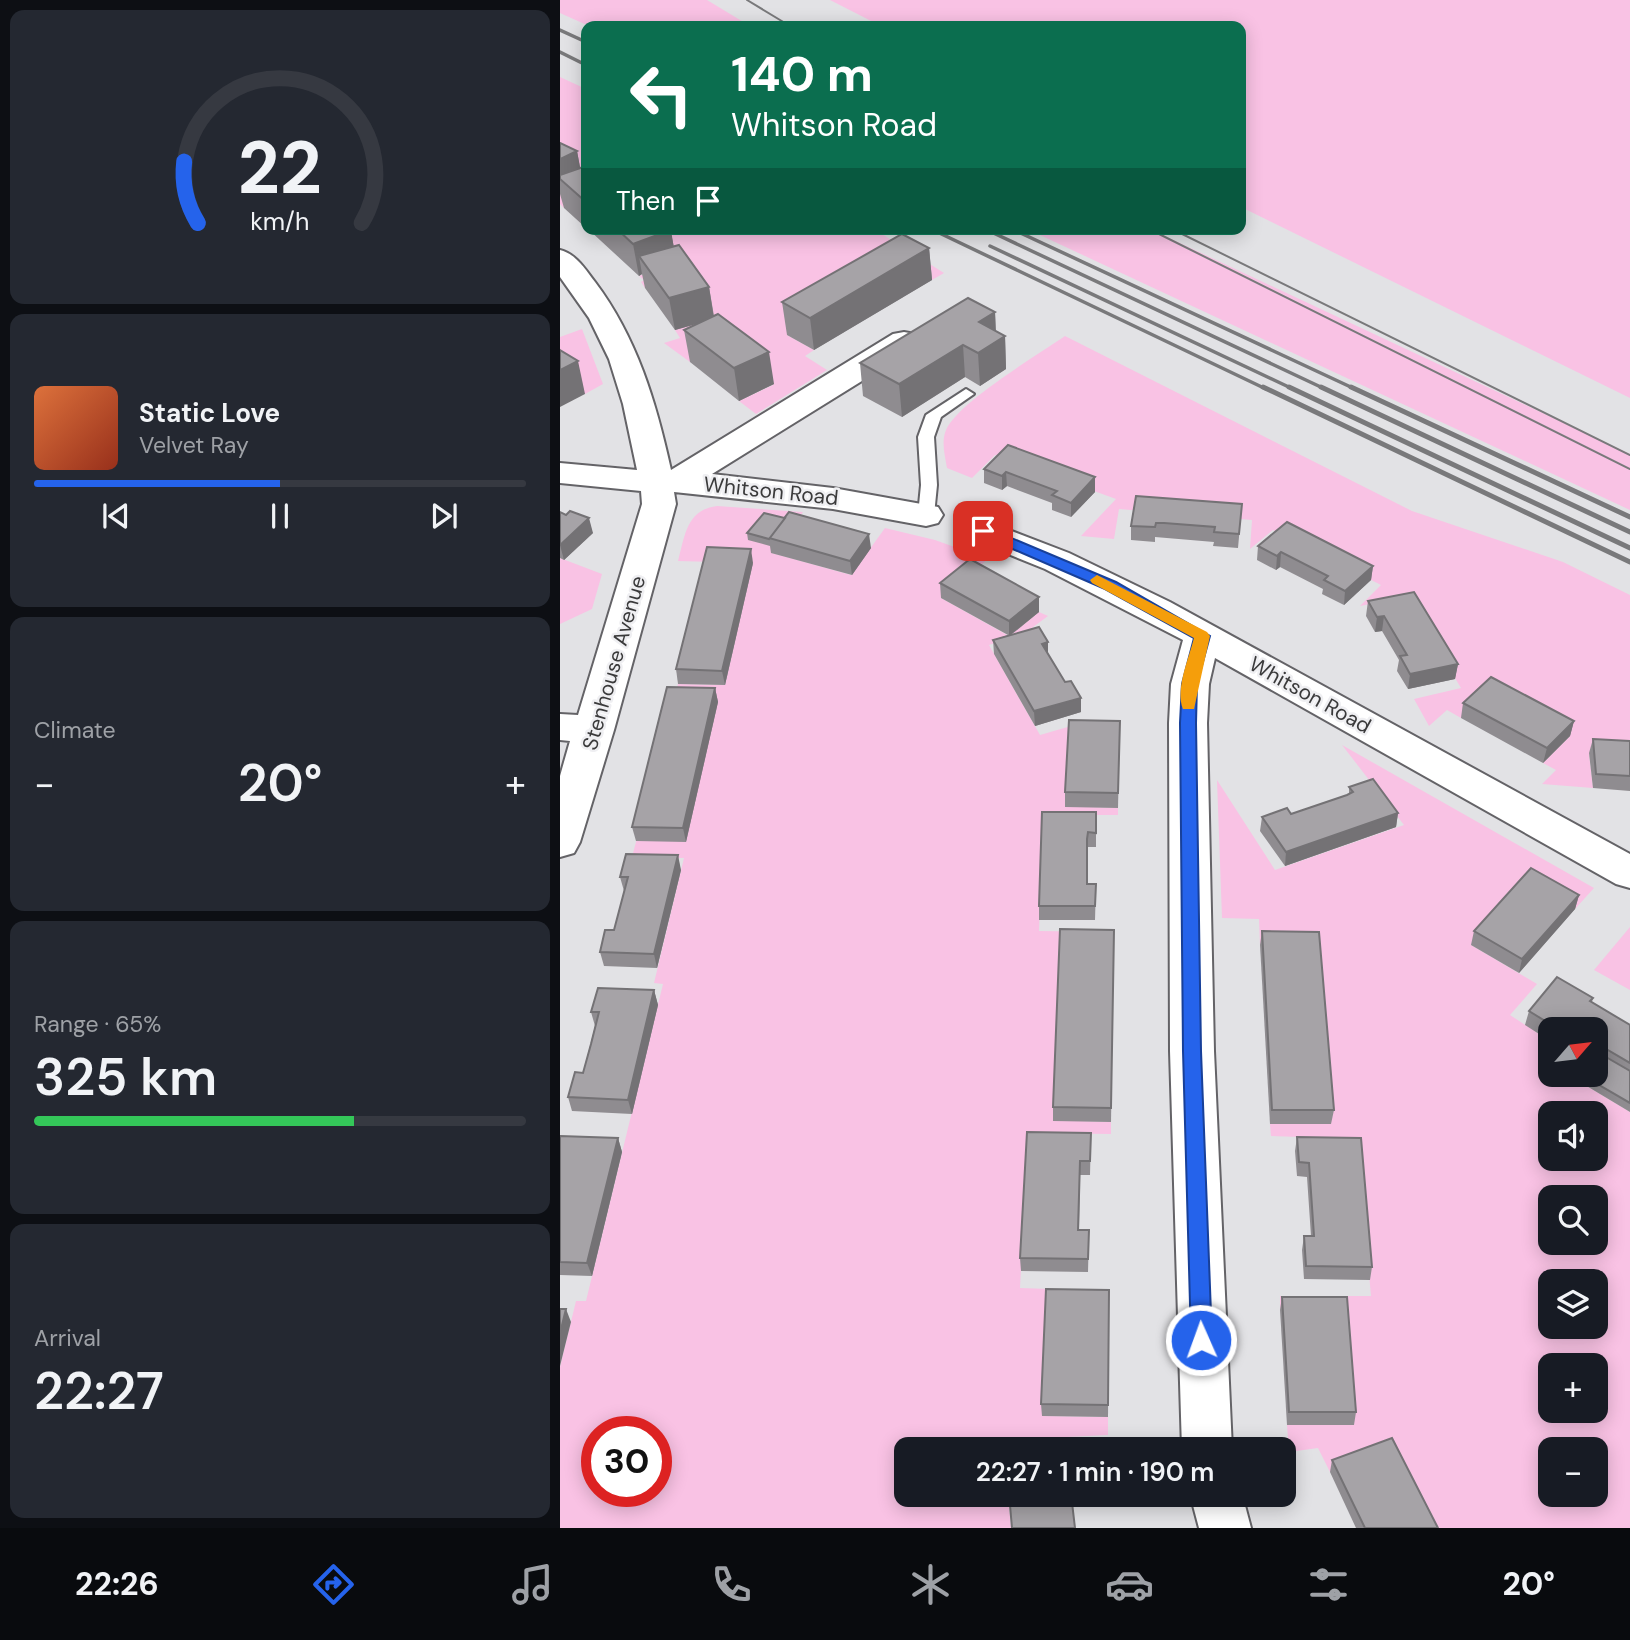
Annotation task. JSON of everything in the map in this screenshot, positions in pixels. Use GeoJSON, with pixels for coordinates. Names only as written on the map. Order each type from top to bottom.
{"type":"FeatureCollection","features":[{"type":"Feature","properties":{"kind":"street","name":"Stenhouse Avenue"},"geometry":{"type":"LineString","coordinates":[[560,259],[603,313],[620,343],[667,482],[577,728],[560,842]]}},
{"type":"Feature","properties":{"kind":"street"},"geometry":{"type":"LineString","coordinates":[[667,482],[934,323]]}},
{"type":"Feature","properties":{"kind":"street","name":"Whitson Road"},"geometry":{"type":"LineString","coordinates":[[560,473],[874,503],[926,515]]}},
{"type":"Feature","properties":{"kind":"street","name":"Whitson Road"},"geometry":{"type":"LineString","coordinates":[[983,531],[1110,586],[1630,873]]}},
{"type":"Feature","properties":{"kind":"street"},"geometry":{"type":"LineString","coordinates":[[1202,636],[1190,684],[1188,723],[1192,1051],[1206,1437]]}},
{"type":"Feature","properties":{"kind":"street"},"geometry":{"type":"LineString","coordinates":[[1219,1507],[1225,1528]]}},
{"type":"Feature","properties":{"kind":"lane"},"geometry":{"type":"LineString","coordinates":[[926,515],[929,485],[926,438],[934,415],[966,394]]}},
{"type":"Feature","properties":{"kind":"shaded area"},"geometry":{"type":"Polygon","coordinates":[[[560,0],[707,0],[742,21],[581,22],[560,13],[560,0]]]}},
{"type":"Feature","properties":{"kind":"shaded area"},"geometry":{"type":"Polygon","coordinates":[[[830,0],[1630,0],[1630,398],[1246,209],[1246,21],[871,21],[830,0]]]}},
{"type":"Feature","properties":{"kind":"shaded area"},"geometry":{"type":"Polygon","coordinates":[[[560,77],[581,87],[581,202],[564,208],[560,204],[560,77]]]}},
{"type":"Feature","properties":{"kind":"shaded area"},"geometry":{"type":"Polygon","coordinates":[[[646,235],[884,235],[944,273],[932,280],[905,266],[787,335],[814,350],[805,356],[827,370],[756,414],[739,401],[773,385],[690,362],[664,343],[680,338],[675,330],[685,278],[645,288],[641,282],[644,280],[639,276],[676,261],[646,235]]]}},
{"type":"Feature","properties":{"kind":"shaded area"},"geometry":{"type":"Polygon","coordinates":[[[1040,235],[1163,235],[1630,454],[1630,510],[1040,235]]]}},
{"type":"Feature","properties":{"kind":"shaded area"},"geometry":{"type":"Polygon","coordinates":[[[582,329],[603,384],[585,394],[560,377],[560,337],[582,329]]]}},
{"type":"Feature","properties":{"kind":"shaded area"},"geometry":{"type":"Polygon","coordinates":[[[1065,336],[1412,511],[1563,562],[1630,595],[1630,756],[1589,754],[1593,788],[1542,784],[1556,770],[1543,763],[1570,736],[1461,718],[1447,710],[1429,726],[1414,699],[1461,688],[1406,597],[1360,606],[1381,585],[1273,530],[1250,549],[1252,520],[1119,509],[1114,539],[1081,536],[1116,499],[995,455],[972,478],[947,468],[944,439],[953,419],[982,393],[1065,336]]]}},
{"type":"Feature","properties":{"kind":"shaded area"},"geometry":{"type":"Polygon","coordinates":[[[717,506],[803,512],[772,553],[851,575],[885,528],[935,540],[988,559],[941,598],[1009,636],[1039,612],[1048,616],[1025,633],[989,645],[1040,735],[1078,724],[1120,724],[1120,736],[1066,806],[1118,808],[1118,815],[1043,815],[1039,931],[1114,932],[1114,944],[1053,1120],[1111,1122],[1111,1134],[1028,1133],[1020,1288],[1110,1291],[1109,1303],[1047,1303],[1042,1416],[1108,1417],[1108,1435],[894,1437],[894,1507],[1009,1507],[1011,1528],[560,1528],[560,1367],[576,1301],[586,1301],[663,984],[654,983],[684,858],[632,857],[678,684],[725,685],[752,563],[678,561],[688,526],[699,513],[717,506]]]}},
{"type":"Feature","properties":{"kind":"shaded area"},"geometry":{"type":"Polygon","coordinates":[[[560,558],[602,574],[592,609],[560,624],[560,558]]]}},
{"type":"Feature","properties":{"kind":"shaded area"},"geometry":{"type":"Polygon","coordinates":[[[1342,745],[1594,888],[1575,909],[1527,883],[1471,945],[1537,984],[1510,1015],[1538,1033],[1538,1087],[1588,1087],[1630,1112],[1630,1528],[1428,1528],[1390,1450],[1330,1472],[1318,1448],[1296,1451],[1296,1437],[1288,1437],[1287,1425],[1353,1425],[1345,1310],[1280,1310],[1280,1296],[1371,1296],[1357,1139],[1271,1136],[1270,1124],[1331,1124],[1316,946],[1260,945],[1259,919],[1222,918],[1217,780],[1275,870],[1404,825],[1342,745]]]}},
{"type":"Feature","properties":{"kind":"shaded area"},"geometry":{"type":"Polygon","coordinates":[[[1630,927],[1630,990],[1594,970],[1630,927]]]}},
{"type":"Feature","properties":{"kind":"building"},"geometry":{"type":"Polygon","coordinates":[[[560,143],[577,151],[560,159],[560,143]]]}},
{"type":"Feature","properties":{"kind":"building"},"geometry":{"type":"Polygon","coordinates":[[[581,168],[581,198],[560,179],[560,175],[581,168]]]}},
{"type":"Feature","properties":{"kind":"building"},"geometry":{"type":"Polygon","coordinates":[[[623,235],[657,235],[633,244],[623,235]]]}},
{"type":"Feature","properties":{"kind":"building"},"geometry":{"type":"Polygon","coordinates":[[[900,235],[929,248],[810,318],[782,302],[900,235]]]}},
{"type":"Feature","properties":{"kind":"building"},"geometry":{"type":"Polygon","coordinates":[[[679,245],[709,287],[669,298],[639,256],[679,245]]]}},
{"type":"Feature","properties":{"kind":"building"},"geometry":{"type":"Polygon","coordinates":[[[968,298],[995,312],[979,322],[1005,336],[978,353],[963,345],[899,384],[860,363],[968,298]]]}},
{"type":"Feature","properties":{"kind":"building"},"geometry":{"type":"Polygon","coordinates":[[[718,314],[769,352],[734,368],[684,330],[718,314]]]}},
{"type":"Feature","properties":{"kind":"building"},"geometry":{"type":"Polygon","coordinates":[[[560,350],[578,361],[560,370],[560,350]]]}},
{"type":"Feature","properties":{"kind":"building"},"geometry":{"type":"Polygon","coordinates":[[[1008,445],[1095,477],[1071,503],[1052,495],[1057,491],[1006,472],[1002,476],[984,469],[1008,445]]]}},
{"type":"Feature","properties":{"kind":"building"},"geometry":{"type":"Polygon","coordinates":[[[1136,496],[1242,504],[1239,534],[1214,532],[1215,527],[1164,523],[1156,523],[1155,527],[1131,526],[1136,496]]]}},
{"type":"Feature","properties":{"kind":"building"},"geometry":{"type":"Polygon","coordinates":[[[570,511],[589,518],[560,545],[560,512],[566,515],[570,511]]]}},
{"type":"Feature","properties":{"kind":"building"},"geometry":{"type":"Polygon","coordinates":[[[789,512],[869,534],[850,561],[769,538],[789,512]]]}},
{"type":"Feature","properties":{"kind":"building"},"geometry":{"type":"Polygon","coordinates":[[[764,513],[785,518],[769,539],[747,533],[764,513]]]}},
{"type":"Feature","properties":{"kind":"building"},"geometry":{"type":"Polygon","coordinates":[[[1287,522],[1373,566],[1345,591],[1324,580],[1328,576],[1281,552],[1277,556],[1258,546],[1287,522]]]}},
{"type":"Feature","properties":{"kind":"building"},"geometry":{"type":"Polygon","coordinates":[[[707,547],[751,549],[722,671],[676,669],[707,547]]]}},
{"type":"Feature","properties":{"kind":"building"},"geometry":{"type":"Polygon","coordinates":[[[970,559],[1039,597],[1009,621],[940,583],[970,559]]]}},
{"type":"Feature","properties":{"kind":"building"},"geometry":{"type":"Polygon","coordinates":[[[1414,592],[1458,664],[1410,674],[1400,656],[1407,655],[1384,616],[1377,617],[1368,601],[1414,592]]]}},
{"type":"Feature","properties":{"kind":"building"},"geometry":{"type":"Polygon","coordinates":[[[1039,627],[1048,642],[1042,644],[1065,682],[1071,681],[1081,698],[1034,711],[993,640],[1039,627]]]}},
{"type":"Feature","properties":{"kind":"building"},"geometry":{"type":"Polygon","coordinates":[[[1491,677],[1574,721],[1547,748],[1463,703],[1491,677]]]}},
{"type":"Feature","properties":{"kind":"building"},"geometry":{"type":"Polygon","coordinates":[[[667,687],[715,688],[683,828],[632,827],[667,687]]]}},
{"type":"Feature","properties":{"kind":"building"},"geometry":{"type":"Polygon","coordinates":[[[1069,720],[1120,721],[1118,793],[1065,792],[1069,720]]]}},
{"type":"Feature","properties":{"kind":"building"},"geometry":{"type":"Polygon","coordinates":[[[1593,739],[1630,741],[1630,776],[1596,774],[1593,739]]]}},
{"type":"Feature","properties":{"kind":"building"},"geometry":{"type":"Polygon","coordinates":[[[1373,779],[1398,813],[1286,852],[1262,817],[1287,808],[1291,814],[1347,795],[1353,792],[1349,787],[1373,779]]]}},
{"type":"Feature","properties":{"kind":"building"},"geometry":{"type":"Polygon","coordinates":[[[1042,812],[1096,812],[1096,833],[1088,832],[1087,839],[1087,884],[1096,884],[1095,906],[1039,906],[1042,812]]]}},
{"type":"Feature","properties":{"kind":"building"},"geometry":{"type":"Polygon","coordinates":[[[626,854],[678,855],[654,954],[600,952],[605,930],[614,930],[628,877],[620,877],[626,854]]]}},
{"type":"Feature","properties":{"kind":"building"},"geometry":{"type":"Polygon","coordinates":[[[1531,868],[1579,895],[1522,959],[1474,931],[1531,868]]]}},
{"type":"Feature","properties":{"kind":"building"},"geometry":{"type":"Polygon","coordinates":[[[1060,929],[1114,930],[1111,1108],[1053,1107],[1060,929]]]}},
{"type":"Feature","properties":{"kind":"building"},"geometry":{"type":"Polygon","coordinates":[[[1262,931],[1319,932],[1334,1110],[1272,1110],[1262,931]]]}},
{"type":"Feature","properties":{"kind":"building"},"geometry":{"type":"Polygon","coordinates":[[[1557,977],[1593,998],[1590,1001],[1630,1025],[1630,1063],[1608,1050],[1608,1017],[1539,1017],[1529,1011],[1557,977]]]}},
{"type":"Feature","properties":{"kind":"building"},"geometry":{"type":"Polygon","coordinates":[[[598,988],[654,990],[628,1100],[568,1097],[575,1072],[583,1073],[591,1044],[599,1012],[591,1012],[598,988]]]}},
{"type":"Feature","properties":{"kind":"building"},"geometry":{"type":"Polygon","coordinates":[[[1608,1058],[1630,1071],[1630,1103],[1603,1087],[1608,1087],[1608,1058]]]}},
{"type":"Feature","properties":{"kind":"building"},"geometry":{"type":"Polygon","coordinates":[[[1027,1132],[1091,1133],[1090,1161],[1080,1161],[1078,1230],[1089,1230],[1088,1259],[1020,1258],[1027,1132]]]}},
{"type":"Feature","properties":{"kind":"building"},"geometry":{"type":"Polygon","coordinates":[[[560,1136],[618,1138],[587,1263],[560,1262],[560,1136]]]}},
{"type":"Feature","properties":{"kind":"building"},"geometry":{"type":"Polygon","coordinates":[[[1297,1137],[1361,1138],[1372,1267],[1306,1266],[1304,1236],[1314,1236],[1309,1163],[1299,1162],[1297,1137]]]}},
{"type":"Feature","properties":{"kind":"building"},"geometry":{"type":"Polygon","coordinates":[[[1046,1289],[1109,1290],[1108,1405],[1041,1404],[1046,1289]]]}},
{"type":"Feature","properties":{"kind":"building"},"geometry":{"type":"Polygon","coordinates":[[[1282,1297],[1347,1297],[1356,1412],[1289,1412],[1282,1297]]]}},
{"type":"Feature","properties":{"kind":"building"},"geometry":{"type":"Polygon","coordinates":[[[560,1309],[566,1309],[560,1333],[560,1309]]]}},
{"type":"Feature","properties":{"kind":"building"},"geometry":{"type":"Polygon","coordinates":[[[1392,1438],[1438,1528],[1365,1528],[1332,1460],[1392,1438]]]}},
{"type":"Feature","properties":{"kind":"building"},"geometry":{"type":"Polygon","coordinates":[[[1010,1507],[1073,1507],[1075,1528],[1012,1528],[1010,1507]]]}},
{"type":"Feature","properties":{"kind":"tram line"},"geometry":{"type":"LineString","coordinates":[[747,0],[782,21]]}},
{"type":"Feature","properties":{"kind":"tram line"},"geometry":{"type":"LineString","coordinates":[[1161,235],[1630,469]]}},
{"type":"Feature","properties":{"kind":"tram line"},"geometry":{"type":"LineString","coordinates":[[1184,235],[1630,455]]}},
{"type":"Feature","properties":{"kind":"railway"},"geometry":{"type":"LineString","coordinates":[[560,30],[581,40]]}},
{"type":"Feature","properties":{"kind":"railway"},"geometry":{"type":"LineString","coordinates":[[560,52],[581,62]]}},
{"type":"Feature","properties":{"kind":"railway"},"geometry":{"type":"LineString","coordinates":[[944,235],[1266,389]]}},
{"type":"Feature","properties":{"kind":"railway"},"geometry":{"type":"LineString","coordinates":[[998,235],[1325,389]]}},
{"type":"Feature","properties":{"kind":"railway"},"geometry":{"type":"LineString","coordinates":[[1025,235],[1355,389]]}},
{"type":"Feature","properties":{"kind":"railway"},"geometry":{"type":"LineString","coordinates":[[990,246],[1293,389]]}},
{"type":"Feature","properties":{"kind":"railway"},"geometry":{"type":"LineString","coordinates":[[1263,387],[1630,562]]}},
{"type":"Feature","properties":{"kind":"railway"},"geometry":{"type":"LineString","coordinates":[[1289,387],[1630,548]]}},
{"type":"Feature","properties":{"kind":"railway"},"geometry":{"type":"LineString","coordinates":[[1321,387],[1630,532]]}},
{"type":"Feature","properties":{"kind":"railway"},"geometry":{"type":"LineString","coordinates":[[1351,387],[1630,517]]}},
{"type":"Feature","properties":{"kind":"slow traffic"},"geometry":{"type":"LineString","coordinates":[[1097,580],[1202,636],[1190,684],[1189,705]]}},
{"type":"Feature","properties":{"kind":"route"},"geometry":{"type":"LineString","coordinates":[[983,531],[1110,586],[1202,636],[1190,684],[1188,723],[1192,1051],[1201,1340]]}}]}
